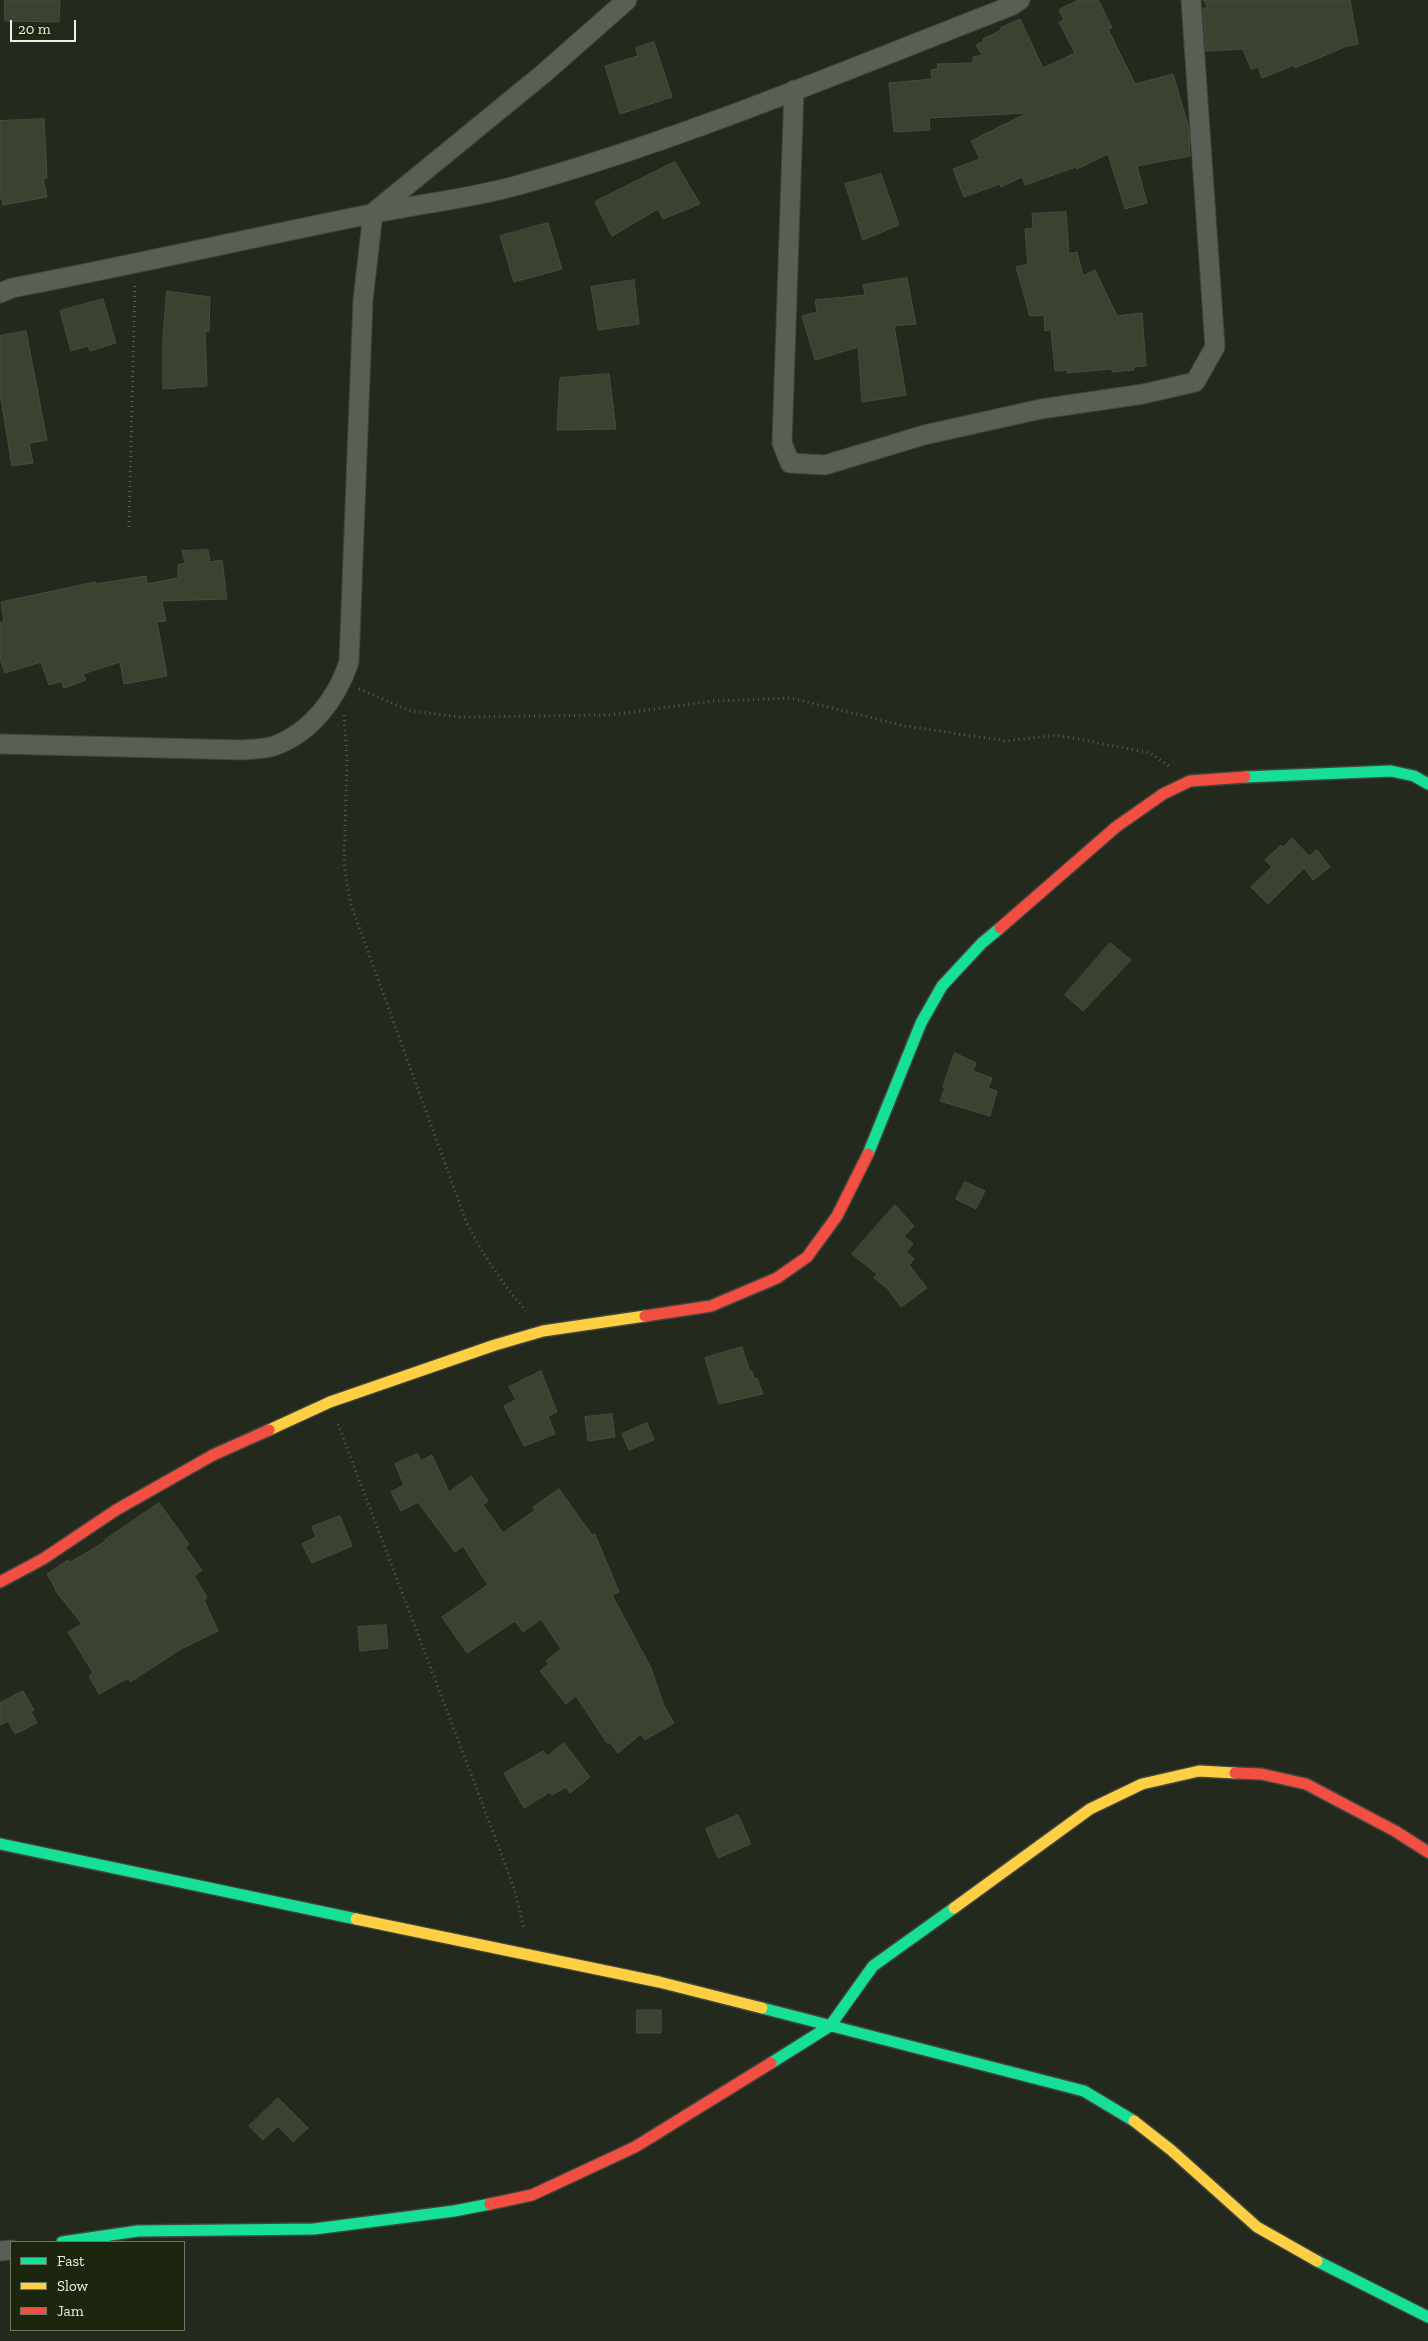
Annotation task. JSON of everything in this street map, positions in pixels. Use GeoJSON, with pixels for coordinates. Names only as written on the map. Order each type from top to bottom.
{"type":"FeatureCollection","features":[{"type":"Feature","properties":{"kind":"street"},"geometry":{"type":"LineString","coordinates":[[0,744],[243,750],[273,746],[294,736],[318,717],[342,682],[349,662],[352,631],[363,300],[373,213],[544,74],[627,0]]}},
{"type":"Feature","properties":{"kind":"street"},"geometry":{"type":"LineString","coordinates":[[0,293],[12,288],[136,264],[373,213],[512,187],[602,159],[794,90],[1011,6],[1020,0]]}},
{"type":"Feature","properties":{"kind":"street"},"geometry":{"type":"LineString","coordinates":[[794,90],[782,443],[790,463],[825,465],[924,435],[1041,409],[1143,394],[1195,382],[1215,347],[1191,0]]}},
{"type":"Feature","properties":{"kind":"street"},"geometry":{"type":"LineString","coordinates":[[0,1582],[43,1559],[116,1510],[213,1455],[330,1402],[495,1344],[543,1331],[711,1306],[777,1278],[807,1258],[837,1216],[869,1152],[921,1023],[942,986],[982,943],[1116,827],[1163,794],[1190,781],[1286,774],[1390,771],[1414,776],[1428,784]]}},
{"type":"Feature","properties":{"kind":"street"},"geometry":{"type":"LineString","coordinates":[[70,2241],[138,2232],[314,2229],[454,2211],[532,2195],[636,2146],[830,2026],[873,1966],[1090,1809],[1142,1784],[1199,1771],[1261,1774],[1306,1784],[1395,1831],[1428,1852]]}},
{"type":"Feature","properties":{"kind":"street"},"geometry":{"type":"LineString","coordinates":[[0,1844],[659,1982],[1084,2091],[1126,2115],[1149,2133],[1257,2227],[1324,2265],[1428,2317]]}},
{"type":"Feature","properties":{"kind":"path"},"geometry":{"type":"LineString","coordinates":[[129,527],[136,264]]}},
{"type":"Feature","properties":{"kind":"path"},"geometry":{"type":"LineString","coordinates":[[543,1331],[507,1288],[480,1249],[466,1221],[351,905],[344,864],[347,759],[342,682],[410,710],[462,718],[610,715],[713,702],[791,698],[905,726],[1006,741],[1057,735],[1150,753],[1190,781]]}},
{"type":"Feature","properties":{"kind":"path"},"geometry":{"type":"LineString","coordinates":[[330,1402],[515,1892],[533,1957]]}},
{"type":"Feature","properties":{"kind":"building"},"geometry":{"type":"Polygon","coordinates":[[[5,0],[60,0],[59,22],[5,21],[5,0]]]}},
{"type":"Feature","properties":{"kind":"building"},"geometry":{"type":"Polygon","coordinates":[[[1079,0],[1098,0],[1112,28],[1108,29],[1135,84],[1173,74],[1189,128],[1190,156],[1137,166],[1147,203],[1125,209],[1108,154],[1077,169],[1076,167],[1025,185],[1022,177],[1001,187],[1000,184],[964,197],[953,169],[980,159],[971,141],[1027,113],[929,118],[930,130],[894,132],[889,83],[932,79],[931,70],[938,69],[937,64],[973,63],[973,57],[982,55],[976,45],[984,41],[983,39],[1001,30],[1000,28],[1020,19],[1043,68],[1075,53],[1059,22],[1064,20],[1059,10],[1079,0]]]}},
{"type":"Feature","properties":{"kind":"building"},"geometry":{"type":"Polygon","coordinates":[[[1204,0],[1350,0],[1358,44],[1347,46],[1295,68],[1294,65],[1262,78],[1258,67],[1251,69],[1243,49],[1206,51],[1203,8],[1207,8],[1204,0]]]}},
{"type":"Feature","properties":{"kind":"building"},"geometry":{"type":"Polygon","coordinates":[[[654,42],[672,97],[620,114],[605,66],[638,56],[636,48],[654,42]]]}},
{"type":"Feature","properties":{"kind":"building"},"geometry":{"type":"Polygon","coordinates":[[[44,119],[47,178],[43,179],[47,197],[3,205],[2,198],[0,199],[0,121],[44,119]]]}},
{"type":"Feature","properties":{"kind":"building"},"geometry":{"type":"Polygon","coordinates":[[[675,162],[700,204],[663,219],[658,209],[612,236],[595,202],[675,162]]]}},
{"type":"Feature","properties":{"kind":"building"},"geometry":{"type":"Polygon","coordinates":[[[881,174],[899,225],[863,240],[845,184],[881,174]]]}},
{"type":"Feature","properties":{"kind":"building"},"geometry":{"type":"Polygon","coordinates":[[[1066,212],[1069,254],[1077,252],[1083,276],[1095,270],[1117,316],[1142,313],[1146,366],[1133,367],[1134,370],[1112,372],[1112,369],[1067,373],[1067,370],[1055,371],[1051,330],[1045,331],[1044,315],[1030,316],[1016,267],[1028,264],[1025,229],[1033,228],[1032,214],[1066,212]]]}},
{"type":"Feature","properties":{"kind":"building"},"geometry":{"type":"Polygon","coordinates":[[[548,223],[562,269],[514,282],[500,236],[548,223]]]}},
{"type":"Feature","properties":{"kind":"building"},"geometry":{"type":"Polygon","coordinates":[[[907,278],[916,324],[894,326],[906,395],[862,402],[858,347],[815,360],[802,316],[817,312],[815,300],[865,295],[863,285],[907,278]]]}},
{"type":"Feature","properties":{"kind":"building"},"geometry":{"type":"Polygon","coordinates":[[[634,280],[639,324],[598,330],[591,287],[634,280]]]}},
{"type":"Feature","properties":{"kind":"building"},"geometry":{"type":"Polygon","coordinates":[[[167,291],[210,297],[209,332],[205,331],[207,386],[163,389],[163,339],[167,291]]]}},
{"type":"Feature","properties":{"kind":"building"},"geometry":{"type":"Polygon","coordinates":[[[103,299],[116,343],[90,351],[88,346],[71,351],[60,311],[103,299]]]}},
{"type":"Feature","properties":{"kind":"building"},"geometry":{"type":"Polygon","coordinates":[[[26,331],[47,440],[29,443],[33,463],[12,466],[0,393],[0,336],[26,331]]]}},
{"type":"Feature","properties":{"kind":"building"},"geometry":{"type":"Polygon","coordinates":[[[609,374],[616,429],[557,430],[560,378],[609,374]]]}},
{"type":"Feature","properties":{"kind":"building"},"geometry":{"type":"Polygon","coordinates":[[[208,550],[210,562],[222,560],[227,599],[162,601],[166,621],[157,622],[167,676],[124,684],[120,662],[83,674],[86,680],[64,688],[61,681],[49,685],[41,662],[5,673],[0,659],[0,623],[4,621],[1,602],[95,582],[96,584],[146,576],[147,584],[178,578],[178,565],[185,563],[182,551],[208,550]]]}},
{"type":"Feature","properties":{"kind":"building"},"geometry":{"type":"Polygon","coordinates":[[[1292,838],[1309,856],[1317,850],[1330,867],[1313,880],[1304,868],[1268,904],[1251,887],[1272,867],[1265,860],[1281,845],[1283,847],[1292,838]]]}},
{"type":"Feature","properties":{"kind":"building"},"geometry":{"type":"Polygon","coordinates":[[[1110,943],[1131,960],[1083,1011],[1065,995],[1110,943]]]}},
{"type":"Feature","properties":{"kind":"building"},"geometry":{"type":"Polygon","coordinates":[[[955,1053],[976,1063],[973,1071],[992,1078],[988,1088],[997,1091],[990,1116],[940,1101],[955,1053]]]}},
{"type":"Feature","properties":{"kind":"building"},"geometry":{"type":"Polygon","coordinates":[[[965,1182],[985,1191],[976,1209],[956,1199],[965,1182]]]}},
{"type":"Feature","properties":{"kind":"building"},"geometry":{"type":"Polygon","coordinates":[[[895,1205],[914,1226],[904,1236],[913,1244],[906,1252],[914,1259],[909,1265],[927,1288],[901,1307],[887,1288],[874,1278],[877,1274],[852,1254],[895,1205]]]}},
{"type":"Feature","properties":{"kind":"building"},"geometry":{"type":"Polygon","coordinates":[[[742,1347],[750,1372],[752,1371],[754,1379],[757,1378],[763,1394],[719,1404],[705,1358],[742,1347]]]}},
{"type":"Feature","properties":{"kind":"building"},"geometry":{"type":"Polygon","coordinates":[[[541,1371],[557,1412],[548,1416],[555,1434],[524,1446],[504,1406],[516,1400],[509,1387],[541,1371]]]}},
{"type":"Feature","properties":{"kind":"building"},"geometry":{"type":"Polygon","coordinates":[[[612,1414],[615,1437],[588,1441],[585,1417],[612,1414]]]}},
{"type":"Feature","properties":{"kind":"building"},"geometry":{"type":"Polygon","coordinates":[[[647,1423],[654,1440],[629,1450],[622,1434],[647,1423]]]}},
{"type":"Feature","properties":{"kind":"building"},"geometry":{"type":"Polygon","coordinates":[[[418,1454],[421,1461],[432,1455],[449,1492],[471,1476],[488,1501],[483,1505],[503,1533],[535,1510],[533,1507],[559,1489],[592,1535],[595,1534],[619,1592],[612,1595],[651,1668],[664,1706],[674,1723],[645,1740],[641,1734],[618,1753],[609,1742],[607,1743],[576,1696],[566,1704],[540,1671],[549,1664],[546,1661],[561,1649],[541,1619],[523,1632],[515,1621],[467,1653],[442,1617],[488,1585],[463,1546],[455,1552],[418,1502],[401,1511],[391,1492],[404,1485],[395,1464],[418,1454]]]}},
{"type":"Feature","properties":{"kind":"building"},"geometry":{"type":"Polygon","coordinates":[[[159,1503],[189,1544],[185,1547],[202,1570],[194,1576],[207,1597],[204,1600],[218,1631],[181,1649],[130,1682],[128,1678],[99,1694],[89,1676],[93,1673],[68,1632],[82,1624],[55,1590],[47,1574],[68,1560],[69,1563],[106,1541],[159,1503]]]}},
{"type":"Feature","properties":{"kind":"building"},"geometry":{"type":"Polygon","coordinates":[[[340,1516],[352,1546],[312,1563],[302,1544],[316,1537],[312,1527],[340,1516]]]}},
{"type":"Feature","properties":{"kind":"building"},"geometry":{"type":"Polygon","coordinates":[[[386,1625],[388,1648],[360,1651],[358,1627],[386,1625]]]}},
{"type":"Feature","properties":{"kind":"building"},"geometry":{"type":"Polygon","coordinates":[[[23,1691],[34,1710],[31,1712],[37,1723],[15,1734],[8,1721],[0,1725],[0,1703],[23,1691]]]}},
{"type":"Feature","properties":{"kind":"building"},"geometry":{"type":"Polygon","coordinates":[[[564,1743],[590,1777],[570,1793],[566,1787],[552,1795],[550,1792],[524,1808],[504,1773],[543,1751],[547,1756],[564,1743]]]}},
{"type":"Feature","properties":{"kind":"building"},"geometry":{"type":"Polygon","coordinates":[[[738,1815],[751,1844],[718,1858],[706,1829],[738,1815]]]}},
{"type":"Feature","properties":{"kind":"building"},"geometry":{"type":"Polygon","coordinates":[[[637,2010],[661,2010],[661,2033],[637,2033],[637,2010]]]}},
{"type":"Feature","properties":{"kind":"building"},"geometry":{"type":"Polygon","coordinates":[[[278,2098],[308,2128],[293,2142],[278,2126],[263,2140],[249,2126],[278,2098]]]}},
{"type":"Feature","properties":{"kind":"traffic: fast"},"geometry":{"type":"LineString","coordinates":[[1245,777],[1391,771],[1414,776],[1428,784]]}},
{"type":"Feature","properties":{"kind":"traffic: fast"},"geometry":{"type":"LineString","coordinates":[[868,1154],[921,1023],[942,986],[982,943],[1000,928]]}},
{"type":"Feature","properties":{"kind":"traffic: fast"},"geometry":{"type":"LineString","coordinates":[[0,1844],[356,1919]]}},
{"type":"Feature","properties":{"kind":"traffic: fast"},"geometry":{"type":"LineString","coordinates":[[771,2063],[830,2026],[873,1966],[954,1908]]}},
{"type":"Feature","properties":{"kind":"traffic: fast"},"geometry":{"type":"LineString","coordinates":[[762,2008],[1084,2091],[1134,2121]]}},
{"type":"Feature","properties":{"kind":"traffic: fast"},"geometry":{"type":"LineString","coordinates":[[69,2241],[138,2231],[314,2229],[454,2211],[490,2204]]}},
{"type":"Feature","properties":{"kind":"traffic: fast"},"geometry":{"type":"LineString","coordinates":[[1317,2261],[1428,2317]]}},
{"type":"Feature","properties":{"kind":"traffic: slow"},"geometry":{"type":"LineString","coordinates":[[269,1430],[330,1402],[495,1345],[543,1331],[645,1316]]}},
{"type":"Feature","properties":{"kind":"traffic: slow"},"geometry":{"type":"LineString","coordinates":[[954,1908],[1090,1809],[1142,1784],[1199,1771],[1235,1773]]}},
{"type":"Feature","properties":{"kind":"traffic: slow"},"geometry":{"type":"LineString","coordinates":[[356,1919],[659,1982],[762,2008]]}},
{"type":"Feature","properties":{"kind":"traffic: slow"},"geometry":{"type":"LineString","coordinates":[[1134,2121],[1171,2150],[1257,2227],[1317,2261]]}},
{"type":"Feature","properties":{"kind":"traffic: jam"},"geometry":{"type":"LineString","coordinates":[[1000,928],[1116,827],[1163,794],[1190,781],[1245,777]]}},
{"type":"Feature","properties":{"kind":"traffic: jam"},"geometry":{"type":"LineString","coordinates":[[645,1316],[711,1306],[777,1278],[807,1257],[837,1216],[868,1154]]}},
{"type":"Feature","properties":{"kind":"traffic: jam"},"geometry":{"type":"LineString","coordinates":[[0,1582],[43,1559],[116,1510],[213,1455],[269,1430]]}},
{"type":"Feature","properties":{"kind":"traffic: jam"},"geometry":{"type":"LineString","coordinates":[[1235,1773],[1261,1774],[1306,1784],[1395,1831],[1428,1852]]}},
{"type":"Feature","properties":{"kind":"traffic: jam"},"geometry":{"type":"LineString","coordinates":[[490,2204],[532,2195],[635,2147],[771,2063]]}}]}
